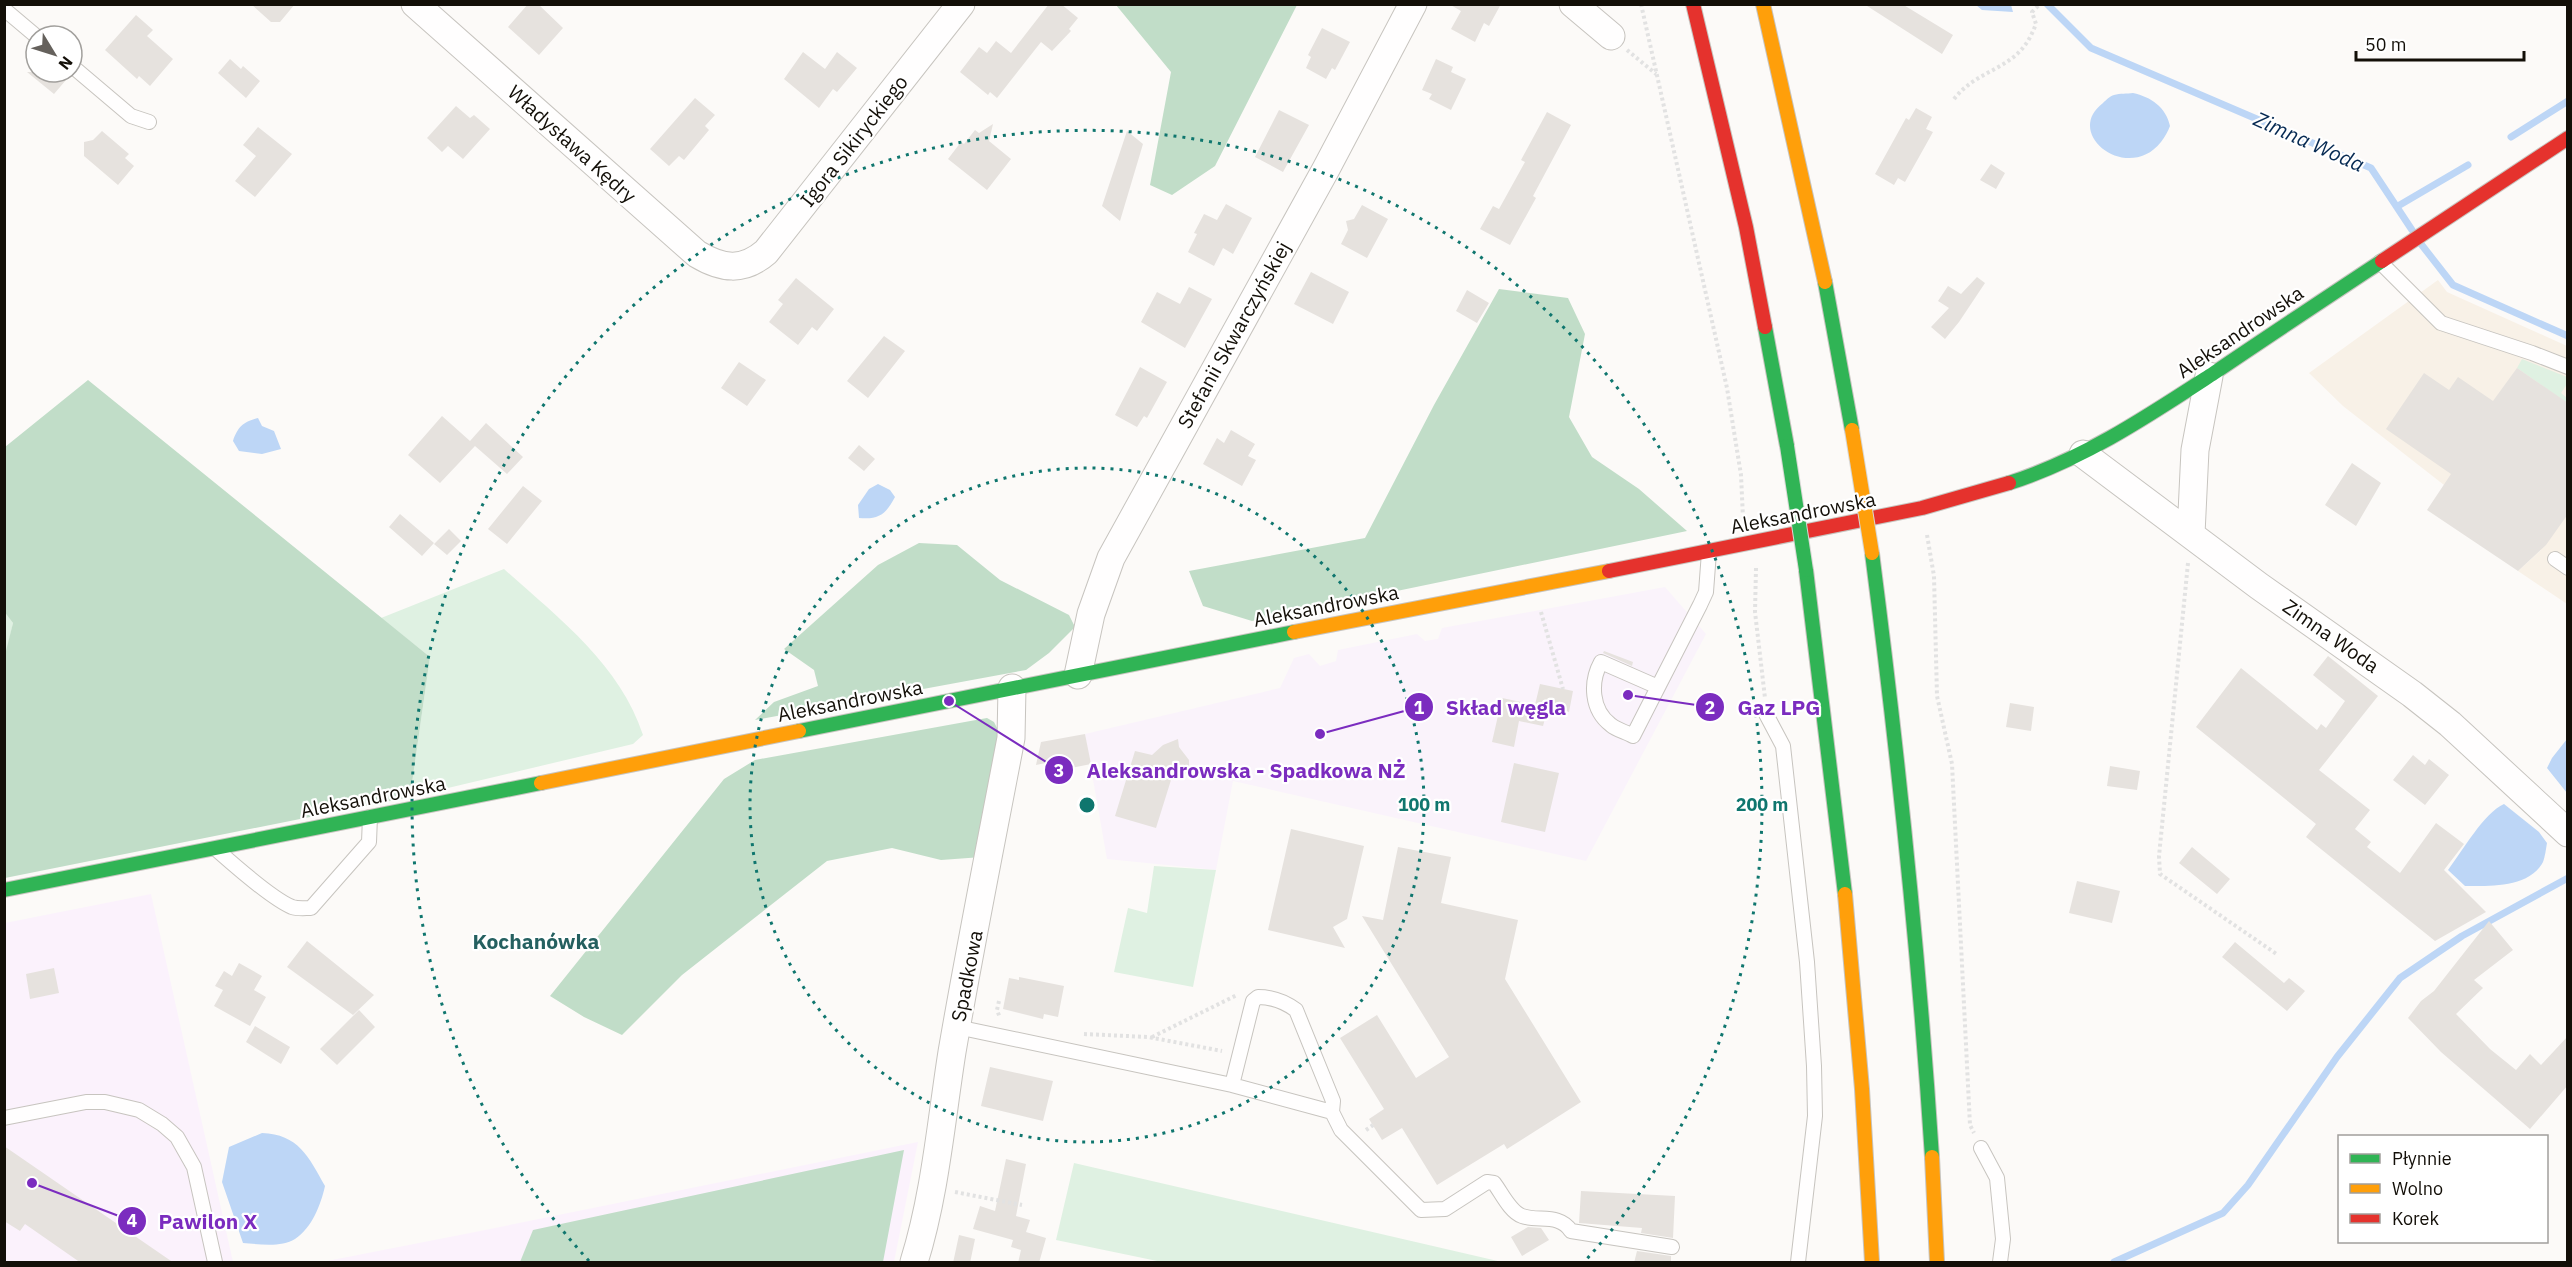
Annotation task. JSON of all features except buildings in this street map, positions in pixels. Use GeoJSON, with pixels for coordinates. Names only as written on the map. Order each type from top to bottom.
{"type":"FeatureCollection","features":[{"type":"Feature","properties":{"kind":"main road"},"geometry":{"type":"LineString","coordinates":[[1693,4],[1746,227],[1787,446],[1806,570],[1827,727],[1844,885],[1872,1263]]}},
{"type":"Feature","properties":{"kind":"main road"},"geometry":{"type":"LineString","coordinates":[[1763,4],[1821,261],[1872,553],[1893,711],[1910,870],[1934,1193],[1937,1263]]}},
{"type":"Feature","properties":{"kind":"main road","name":"Aleksandrowska"},"geometry":{"type":"LineString","coordinates":[[4,890],[1922,508],[2034,475],[2083,454],[2135,424],[2209,376],[2568,138]]}},
{"type":"Feature","properties":{"kind":"street","name":"Igora Sikiryckiego"},"geometry":{"type":"LineString","coordinates":[[738,268],[766,252],[962,4]]}},
{"type":"Feature","properties":{"kind":"street","name":"Stefanii Skwarczyńskiej"},"geometry":{"type":"LineString","coordinates":[[1078,675],[1091,614],[1111,558],[1321,179],[1413,4]]}},
{"type":"Feature","properties":{"kind":"street"},"geometry":{"type":"LineString","coordinates":[[1573,4],[1611,36]]}},
{"type":"Feature","properties":{"kind":"street","name":"Władysława Kędry"},"geometry":{"type":"LineString","coordinates":[[430,10],[697,254],[717,264],[738,268]]}},
{"type":"Feature","properties":{"kind":"street"},"geometry":{"type":"LineString","coordinates":[[2191,534],[2195,450],[2209,376]]}},
{"type":"Feature","properties":{"kind":"street","name":"Zimna Woda"},"geometry":{"type":"LineString","coordinates":[[2083,454],[2259,586],[2371,663],[2442,718],[2568,833]]}},
{"type":"Feature","properties":{"kind":"street","name":"Spadkowa"},"geometry":{"type":"LineString","coordinates":[[914,1263],[931,1188],[957,1027],[1011,738],[1012,688]]}},
{"type":"Feature","properties":{"kind":"lane"},"geometry":{"type":"LineString","coordinates":[[4,9],[24,26]]}},
{"type":"Feature","properties":{"kind":"lane"},"geometry":{"type":"LineString","coordinates":[[84,76],[131,116],[149,122]]}},
{"type":"Feature","properties":{"kind":"lane"},"geometry":{"type":"LineString","coordinates":[[2380,262],[2441,323],[2568,367]]}},
{"type":"Feature","properties":{"kind":"lane"},"geometry":{"type":"LineString","coordinates":[[1658,687],[1600,662],[1592,689],[1597,706],[1610,724],[1633,736],[1658,687],[1706,592],[1708,552]]}},
{"type":"Feature","properties":{"kind":"lane"},"geometry":{"type":"LineString","coordinates":[[2555,559],[2568,568]]}},
{"type":"Feature","properties":{"kind":"lane"},"geometry":{"type":"LineString","coordinates":[[1766,714],[1783,746],[1807,962],[1814,1066],[1815,1116],[1798,1263]]}},
{"type":"Feature","properties":{"kind":"lane"},"geometry":{"type":"LineString","coordinates":[[215,848],[236,867],[284,902],[294,908],[311,908],[369,842],[370,817]]}},
{"type":"Feature","properties":{"kind":"lane"},"geometry":{"type":"LineString","coordinates":[[1232,1085],[1253,1001],[1258,997],[1264,997],[1288,1004],[1296,1010],[1333,1101],[1332,1112],[1341,1131],[1421,1210],[1445,1209],[1487,1182],[1494,1183],[1515,1212],[1522,1216],[1560,1220],[1571,1231],[1672,1247]]}},
{"type":"Feature","properties":{"kind":"lane"},"geometry":{"type":"LineString","coordinates":[[957,1027],[1232,1085],[1332,1112]]}},
{"type":"Feature","properties":{"kind":"lane"},"geometry":{"type":"LineString","coordinates":[[4,1119],[86,1102],[105,1102],[139,1110],[162,1124],[177,1137],[194,1167],[215,1263]]}},
{"type":"Feature","properties":{"kind":"lane"},"geometry":{"type":"LineString","coordinates":[[1981,1148],[1997,1178],[2003,1239],[2000,1263]]}},
{"type":"Feature","properties":{"kind":"path"},"geometry":{"type":"LineString","coordinates":[[1641,4],[1727,388],[1751,543],[1755,612],[1766,714]]}},
{"type":"Feature","properties":{"kind":"path"},"geometry":{"type":"LineString","coordinates":[[1954,99],[1971,81],[2003,65],[2025,45],[2036,24],[2032,12],[2040,4]]}},
{"type":"Feature","properties":{"kind":"path"},"geometry":{"type":"LineString","coordinates":[[1611,36],[1657,74]]}},
{"type":"Feature","properties":{"kind":"path"},"geometry":{"type":"LineString","coordinates":[[1922,508],[1934,576],[1937,696],[1952,764],[1970,1125],[1981,1148]]}},
{"type":"Feature","properties":{"kind":"path"},"geometry":{"type":"LineString","coordinates":[[2191,534],[2181,614],[2161,833],[2160,874],[2278,955]]}},
{"type":"Feature","properties":{"kind":"path"},"geometry":{"type":"LineString","coordinates":[[1533,585],[1563,689]]}},
{"type":"Feature","properties":{"kind":"path"},"geometry":{"type":"LineString","coordinates":[[1151,1038],[1244,991]]}},
{"type":"Feature","properties":{"kind":"path"},"geometry":{"type":"LineString","coordinates":[[999,1001],[997,1010],[1003,1024]]}},
{"type":"Feature","properties":{"kind":"path"},"geometry":{"type":"LineString","coordinates":[[1079,1034],[1151,1038],[1240,1054]]}},
{"type":"Feature","properties":{"kind":"path"},"geometry":{"type":"LineString","coordinates":[[931,1188],[1022,1205]]}},
{"type":"Feature","properties":{"kind":"shaded area"},"geometry":{"type":"Polygon","coordinates":[[[2438,280],[2447,292],[2567,346],[2567,604],[2518,571],[2541,550],[2444,485],[2343,406],[2309,373],[2438,280]]]}},
{"type":"Feature","properties":{"kind":"shaded area"},"geometry":{"type":"Polygon","coordinates":[[[1665,587],[1706,634],[1586,861],[1233,781],[1216,870],[1107,859],[1085,734],[1280,688],[1294,658],[1309,654],[1320,666],[1336,661],[1338,650],[1417,634],[1425,641],[1438,639],[1442,628],[1665,587]]]}},
{"type":"Feature","properties":{"kind":"shaded area"},"geometry":{"type":"Polygon","coordinates":[[[151,894],[233,1262],[5,1262],[5,923],[151,894]]]}},
{"type":"Feature","properties":{"kind":"shaded area"},"geometry":{"type":"Polygon","coordinates":[[[918,1142],[894,1262],[322,1262],[470,1233],[918,1142]]]}},
{"type":"Feature","properties":{"kind":"green space"},"geometry":{"type":"Polygon","coordinates":[[[1116,5],[1297,5],[1215,166],[1172,195],[1150,185],[1171,72],[1116,5]]]}},
{"type":"Feature","properties":{"kind":"green space"},"geometry":{"type":"Polygon","coordinates":[[[1499,289],[1568,298],[1585,334],[1569,417],[1592,457],[1639,489],[1687,531],[1252,621],[1203,606],[1189,571],[1365,538],[1434,405],[1499,289]]]}},
{"type":"Feature","properties":{"kind":"green space"},"geometry":{"type":"Polygon","coordinates":[[[2522,359],[2567,377],[2567,384],[2561,393],[2567,398],[2567,403],[2517,368],[2522,359]]]}},
{"type":"Feature","properties":{"kind":"green space"},"geometry":{"type":"Polygon","coordinates":[[[88,380],[430,657],[410,797],[5,878],[4,659],[13,623],[4,611],[5,447],[88,380]]]}},
{"type":"Feature","properties":{"kind":"green space"},"geometry":{"type":"Polygon","coordinates":[[[919,543],[957,545],[1000,580],[1069,615],[1075,627],[1049,653],[1026,670],[755,720],[774,702],[818,686],[814,670],[784,649],[878,565],[919,543]]]}},
{"type":"Feature","properties":{"kind":"green space"},"geometry":{"type":"Polygon","coordinates":[[[504,569],[585,643],[603,664],[633,709],[643,735],[633,744],[410,797],[430,657],[381,618],[504,569]]]}},
{"type":"Feature","properties":{"kind":"green space"},"geometry":{"type":"Polygon","coordinates":[[[5,611],[13,623],[5,659],[5,611]]]}},
{"type":"Feature","properties":{"kind":"green space"},"geometry":{"type":"Polygon","coordinates":[[[987,718],[994,722],[1002,738],[982,857],[941,860],[892,848],[827,861],[682,975],[622,1035],[584,1017],[550,996],[724,779],[755,760],[987,718]]]}},
{"type":"Feature","properties":{"kind":"green space"},"geometry":{"type":"Polygon","coordinates":[[[1154,866],[1216,870],[1193,987],[1114,972],[1128,908],[1147,913],[1154,866]]]}},
{"type":"Feature","properties":{"kind":"green space"},"geometry":{"type":"Polygon","coordinates":[[[904,1150],[883,1262],[520,1262],[533,1230],[904,1150]]]}},
{"type":"Feature","properties":{"kind":"green space"},"geometry":{"type":"Polygon","coordinates":[[[1074,1163],[1502,1262],[1162,1262],[1056,1240],[1074,1163]]]}},
{"type":"Feature","properties":{"kind":"water"},"geometry":{"type":"Polygon","coordinates":[[[1976,5],[2011,5],[2013,12],[1982,10],[1976,5]]]}},
{"type":"Feature","properties":{"kind":"water"},"geometry":{"type":"Polygon","coordinates":[[[2133,93],[2157,104],[2165,113],[2170,126],[2161,142],[2147,154],[2132,158],[2117,156],[2104,150],[2095,140],[2090,128],[2092,115],[2111,96],[2133,93]]]}},
{"type":"Feature","properties":{"kind":"water"},"geometry":{"type":"Polygon","coordinates":[[[258,418],[262,426],[274,431],[281,449],[262,454],[239,451],[233,441],[239,428],[258,418]]]}},
{"type":"Feature","properties":{"kind":"water"},"geometry":{"type":"Polygon","coordinates":[[[878,484],[890,490],[895,497],[881,515],[859,518],[858,505],[869,489],[878,484]]]}},
{"type":"Feature","properties":{"kind":"water"},"geometry":{"type":"Polygon","coordinates":[[[2567,739],[2567,793],[2547,768],[2567,739]]]}},
{"type":"Feature","properties":{"kind":"water"},"geometry":{"type":"Polygon","coordinates":[[[2504,804],[2539,832],[2547,843],[2543,862],[2537,870],[2519,881],[2508,884],[2465,886],[2448,870],[2481,824],[2504,804]]]}},
{"type":"Feature","properties":{"kind":"water"},"geometry":{"type":"Polygon","coordinates":[[[262,1133],[274,1134],[294,1143],[308,1157],[325,1186],[318,1208],[306,1229],[295,1239],[283,1244],[243,1243],[222,1182],[229,1147],[262,1133]]]}},
{"type":"Feature","properties":{"kind":"waterway","name":"Zimna Woda"},"geometry":{"type":"LineString","coordinates":[[2047,4],[2091,48],[2371,168],[2412,230]]}},
{"type":"Feature","properties":{"kind":"waterway"},"geometry":{"type":"LineString","coordinates":[[2511,137],[2568,101]]}},
{"type":"Feature","properties":{"kind":"waterway"},"geometry":{"type":"LineString","coordinates":[[2398,206],[2468,165]]}},
{"type":"Feature","properties":{"kind":"waterway","name":"Zimna Woda"},"geometry":{"type":"LineString","coordinates":[[2421,244],[2453,285],[2568,336]]}},
{"type":"Feature","properties":{"kind":"waterway"},"geometry":{"type":"LineString","coordinates":[[2114,1262],[2223,1213],[2248,1185],[2337,1057],[2400,978],[2462,936],[2568,878]]}},
{"type":"Feature","properties":{"kind":"traffic: fast"},"geometry":{"type":"LineString","coordinates":[[2009,483],[2063,462],[2115,435],[2214,373],[2382,261]]}},
{"type":"Feature","properties":{"kind":"traffic: fast"},"geometry":{"type":"LineString","coordinates":[[1825,282],[1852,430]]}},
{"type":"Feature","properties":{"kind":"traffic: fast"},"geometry":{"type":"LineString","coordinates":[[1765,327],[1787,446]]}},
{"type":"Feature","properties":{"kind":"traffic: fast"},"geometry":{"type":"LineString","coordinates":[[1787,446],[1806,570]]}},
{"type":"Feature","properties":{"kind":"traffic: fast"},"geometry":{"type":"LineString","coordinates":[[1872,553],[1907,855],[1932,1157]]}},
{"type":"Feature","properties":{"kind":"traffic: fast"},"geometry":{"type":"LineString","coordinates":[[1806,570],[1845,894]]}},
{"type":"Feature","properties":{"kind":"traffic: fast"},"geometry":{"type":"LineString","coordinates":[[799,731],[1294,632]]}},
{"type":"Feature","properties":{"kind":"traffic: fast"},"geometry":{"type":"LineString","coordinates":[[4,890],[541,783]]}},
{"type":"Feature","properties":{"kind":"traffic: slow"},"geometry":{"type":"LineString","coordinates":[[1763,4],[1825,282]]}},
{"type":"Feature","properties":{"kind":"traffic: slow"},"geometry":{"type":"LineString","coordinates":[[1852,430],[1872,553]]}},
{"type":"Feature","properties":{"kind":"traffic: slow"},"geometry":{"type":"LineString","coordinates":[[1294,632],[1609,571]]}},
{"type":"Feature","properties":{"kind":"traffic: slow"},"geometry":{"type":"LineString","coordinates":[[541,783],[799,731]]}},
{"type":"Feature","properties":{"kind":"traffic: slow"},"geometry":{"type":"LineString","coordinates":[[1845,894],[1862,1089],[1872,1262]]}},
{"type":"Feature","properties":{"kind":"traffic: slow"},"geometry":{"type":"LineString","coordinates":[[1932,1157],[1937,1262]]}},
{"type":"Feature","properties":{"kind":"traffic: jam"},"geometry":{"type":"LineString","coordinates":[[1693,4],[1746,227],[1765,327]]}},
{"type":"Feature","properties":{"kind":"traffic: jam"},"geometry":{"type":"LineString","coordinates":[[2382,261],[2568,138]]}},
{"type":"Feature","properties":{"kind":"traffic: jam"},"geometry":{"type":"LineString","coordinates":[[1609,571],[1922,508],[2009,483]]}},
{"type":"Feature","properties":{"kind":"place","name":"Gaz LPG"},"geometry":{"type":"Point","coordinates":[1628,695]}},
{"type":"Feature","properties":{"kind":"place","name":"Aleksandrowska - Spadkowa NŻ"},"geometry":{"type":"Point","coordinates":[949,701]}},
{"type":"Feature","properties":{"kind":"place","name":"Skład węgla"},"geometry":{"type":"Point","coordinates":[1320,734]}},
{"type":"Feature","properties":{"kind":"place","name":"Pawilon X"},"geometry":{"type":"Point","coordinates":[32,1183]}},
{"type":"Feature","properties":{"kind":"district","name":"Kochanówka"},"geometry":{"type":"Point","coordinates":[536,942]}}]}
